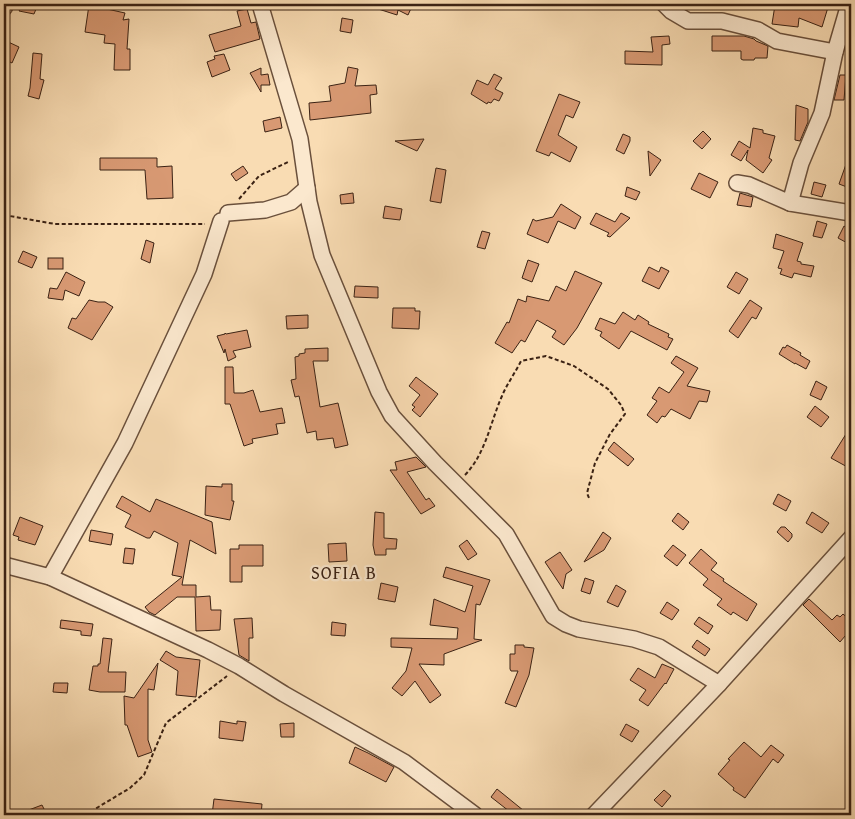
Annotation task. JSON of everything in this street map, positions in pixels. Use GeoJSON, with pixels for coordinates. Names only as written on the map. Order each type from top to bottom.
{"type":"FeatureCollection","features":[{"type":"Feature","properties":{"kind":"street"},"geometry":{"type":"LineString","coordinates":[[4,8],[6,4]]}},
{"type":"Feature","properties":{"kind":"street"},"geometry":{"type":"LineString","coordinates":[[260,4],[300,139],[307,188],[322,255],[379,392],[392,416],[506,534],[553,616],[579,629],[634,639],[659,647],[719,684]]}},
{"type":"Feature","properties":{"kind":"street"},"geometry":{"type":"LineString","coordinates":[[664,4],[671,12],[688,21],[722,21],[758,30],[777,42],[835,52]]}},
{"type":"Feature","properties":{"kind":"street"},"geometry":{"type":"LineString","coordinates":[[790,203],[801,163],[822,113],[835,52],[848,4]]}},
{"type":"Feature","properties":{"kind":"street"},"geometry":{"type":"LineString","coordinates":[[737,183],[749,185],[790,203],[851,213]]}},
{"type":"Feature","properties":{"kind":"street"},"geometry":{"type":"LineString","coordinates":[[50,577],[125,442],[204,274],[224,217],[265,210],[291,202],[307,188]]}},
{"type":"Feature","properties":{"kind":"street"},"geometry":{"type":"LineString","coordinates":[[291,202],[312,213]]}},
{"type":"Feature","properties":{"kind":"street"},"geometry":{"type":"LineString","coordinates":[[594,815],[719,684],[851,538]]}},
{"type":"Feature","properties":{"kind":"street"},"geometry":{"type":"LineString","coordinates":[[4,565],[50,577],[239,666],[284,694],[404,762],[475,815]]}},
{"type":"Feature","properties":{"kind":"path"},"geometry":{"type":"LineString","coordinates":[[4,214],[55,224],[202,225],[224,217],[258,176],[302,156]]}},
{"type":"Feature","properties":{"kind":"path"},"geometry":{"type":"LineString","coordinates":[[457,484],[472,468],[488,437],[502,397],[521,362],[546,356],[574,366],[608,389],[621,405],[625,414],[610,434],[595,463],[587,493],[590,498]]}},
{"type":"Feature","properties":{"kind":"path"},"geometry":{"type":"LineString","coordinates":[[85,815],[130,788],[144,774],[166,723],[239,666]]}},
{"type":"Feature","properties":{"kind":"building"},"geometry":{"type":"Polygon","coordinates":[[[23,4],[38,4],[34,14],[19,11],[23,4]]]}},
{"type":"Feature","properties":{"kind":"building"},"geometry":{"type":"Polygon","coordinates":[[[370,4],[413,4],[408,15],[398,10],[397,15],[369,6],[370,4]]]}},
{"type":"Feature","properties":{"kind":"building"},"geometry":{"type":"Polygon","coordinates":[[[793,4],[804,6],[804,4],[829,4],[822,27],[799,18],[798,27],[772,24],[775,5],[793,7],[793,4]]]}},
{"type":"Feature","properties":{"kind":"building"},"geometry":{"type":"Polygon","coordinates":[[[89,5],[125,13],[123,20],[129,19],[127,49],[130,49],[130,70],[114,70],[115,44],[104,43],[105,35],[85,32],[89,5]]]}},
{"type":"Feature","properties":{"kind":"building"},"geometry":{"type":"Polygon","coordinates":[[[247,9],[251,23],[256,22],[260,39],[215,52],[209,35],[241,26],[237,11],[247,9]]]}},
{"type":"Feature","properties":{"kind":"building"},"geometry":{"type":"Polygon","coordinates":[[[342,18],[353,20],[351,33],[340,31],[342,18]]]}},
{"type":"Feature","properties":{"kind":"building"},"geometry":{"type":"Polygon","coordinates":[[[669,36],[670,44],[662,45],[662,65],[625,64],[625,51],[653,52],[651,37],[669,36]]]}},
{"type":"Feature","properties":{"kind":"building"},"geometry":{"type":"Polygon","coordinates":[[[712,36],[744,36],[754,39],[768,46],[767,58],[743,60],[741,59],[741,51],[712,51],[712,36]]]}},
{"type":"Feature","properties":{"kind":"building"},"geometry":{"type":"Polygon","coordinates":[[[4,40],[19,47],[12,63],[4,59],[4,40]]]}},
{"type":"Feature","properties":{"kind":"building"},"geometry":{"type":"Polygon","coordinates":[[[33,53],[42,54],[40,79],[44,80],[39,99],[28,96],[33,53]]]}},
{"type":"Feature","properties":{"kind":"building"},"geometry":{"type":"Polygon","coordinates":[[[224,54],[230,70],[212,77],[207,62],[215,59],[214,56],[224,54]]]}},
{"type":"Feature","properties":{"kind":"building"},"geometry":{"type":"Polygon","coordinates":[[[348,67],[358,69],[355,86],[376,85],[377,94],[370,95],[371,113],[310,120],[309,103],[331,101],[329,86],[345,83],[348,67]]]}},
{"type":"Feature","properties":{"kind":"building"},"geometry":{"type":"Polygon","coordinates":[[[261,68],[261,75],[268,74],[270,85],[261,85],[261,92],[250,73],[261,68]]]}},
{"type":"Feature","properties":{"kind":"building"},"geometry":{"type":"Polygon","coordinates":[[[494,74],[502,78],[495,89],[503,93],[499,101],[494,99],[491,103],[488,102],[487,104],[471,94],[477,80],[488,85],[494,74]]]}},
{"type":"Feature","properties":{"kind":"building"},"geometry":{"type":"Polygon","coordinates":[[[840,75],[846,75],[844,100],[834,100],[840,75]]]}},
{"type":"Feature","properties":{"kind":"building"},"geometry":{"type":"Polygon","coordinates":[[[559,94],[580,102],[573,118],[566,115],[558,135],[577,147],[570,162],[551,152],[549,156],[536,151],[559,94]]]}},
{"type":"Feature","properties":{"kind":"building"},"geometry":{"type":"Polygon","coordinates":[[[796,105],[808,109],[808,122],[800,141],[795,140],[796,105]]]}},
{"type":"Feature","properties":{"kind":"building"},"geometry":{"type":"Polygon","coordinates":[[[280,117],[282,128],[265,132],[263,121],[280,117]]]}},
{"type":"Feature","properties":{"kind":"building"},"geometry":{"type":"Polygon","coordinates":[[[753,128],[763,130],[763,133],[775,136],[769,158],[772,160],[763,173],[746,160],[748,150],[741,161],[731,155],[739,141],[750,148],[753,128]]]}},
{"type":"Feature","properties":{"kind":"building"},"geometry":{"type":"Polygon","coordinates":[[[703,131],[711,139],[702,149],[693,141],[703,131]]]}},
{"type":"Feature","properties":{"kind":"building"},"geometry":{"type":"Polygon","coordinates":[[[623,134],[630,137],[624,154],[616,150],[623,134]]]}},
{"type":"Feature","properties":{"kind":"building"},"geometry":{"type":"Polygon","coordinates":[[[424,139],[417,151],[395,141],[424,139]]]}},
{"type":"Feature","properties":{"kind":"building"},"geometry":{"type":"Polygon","coordinates":[[[648,151],[661,160],[650,176],[648,151]]]}},
{"type":"Feature","properties":{"kind":"building"},"geometry":{"type":"Polygon","coordinates":[[[850,153],[851,175],[847,187],[839,184],[850,153]]]}},
{"type":"Feature","properties":{"kind":"building"},"geometry":{"type":"Polygon","coordinates":[[[100,158],[157,158],[157,167],[172,166],[173,198],[147,199],[145,170],[100,170],[100,158]]]}},
{"type":"Feature","properties":{"kind":"building"},"geometry":{"type":"Polygon","coordinates":[[[243,166],[248,173],[236,181],[231,174],[243,166]]]}},
{"type":"Feature","properties":{"kind":"building"},"geometry":{"type":"Polygon","coordinates":[[[436,168],[446,170],[441,203],[430,201],[436,168]]]}},
{"type":"Feature","properties":{"kind":"building"},"geometry":{"type":"Polygon","coordinates":[[[699,173],[718,182],[710,198],[691,189],[699,173]]]}},
{"type":"Feature","properties":{"kind":"building"},"geometry":{"type":"Polygon","coordinates":[[[814,182],[826,185],[822,197],[811,194],[814,182]]]}},
{"type":"Feature","properties":{"kind":"building"},"geometry":{"type":"Polygon","coordinates":[[[627,187],[640,192],[636,200],[625,196],[627,187]]]}},
{"type":"Feature","properties":{"kind":"building"},"geometry":{"type":"Polygon","coordinates":[[[353,193],[354,203],[341,204],[340,195],[353,193]]]}},
{"type":"Feature","properties":{"kind":"building"},"geometry":{"type":"Polygon","coordinates":[[[740,193],[753,197],[751,207],[737,205],[740,193]]]}},
{"type":"Feature","properties":{"kind":"building"},"geometry":{"type":"Polygon","coordinates":[[[561,204],[581,217],[575,229],[558,221],[548,243],[527,234],[533,219],[536,221],[553,217],[561,204]]]}},
{"type":"Feature","properties":{"kind":"building"},"geometry":{"type":"Polygon","coordinates":[[[385,206],[402,209],[400,220],[383,218],[385,206]]]}},
{"type":"Feature","properties":{"kind":"building"},"geometry":{"type":"Polygon","coordinates":[[[596,213],[615,222],[621,213],[630,218],[610,237],[607,236],[609,233],[590,224],[596,213]]]}},
{"type":"Feature","properties":{"kind":"building"},"geometry":{"type":"Polygon","coordinates":[[[817,221],[827,224],[822,238],[813,236],[817,221]]]}},
{"type":"Feature","properties":{"kind":"building"},"geometry":{"type":"Polygon","coordinates":[[[844,226],[851,230],[851,245],[838,238],[844,226]]]}},
{"type":"Feature","properties":{"kind":"building"},"geometry":{"type":"Polygon","coordinates":[[[482,231],[490,233],[485,249],[477,247],[482,231]]]}},
{"type":"Feature","properties":{"kind":"building"},"geometry":{"type":"Polygon","coordinates":[[[776,234],[803,243],[797,261],[801,262],[801,264],[814,266],[811,277],[794,273],[792,278],[780,274],[782,269],[778,268],[784,251],[773,248],[776,234]]]}},
{"type":"Feature","properties":{"kind":"building"},"geometry":{"type":"Polygon","coordinates":[[[146,240],[154,243],[150,263],[141,259],[146,240]]]}},
{"type":"Feature","properties":{"kind":"building"},"geometry":{"type":"Polygon","coordinates":[[[23,251],[37,257],[32,268],[18,262],[23,251]]]}},
{"type":"Feature","properties":{"kind":"building"},"geometry":{"type":"Polygon","coordinates":[[[48,258],[63,258],[63,269],[48,269],[48,258]]]}},
{"type":"Feature","properties":{"kind":"building"},"geometry":{"type":"Polygon","coordinates":[[[528,260],[539,264],[532,282],[522,278],[528,260]]]}},
{"type":"Feature","properties":{"kind":"building"},"geometry":{"type":"Polygon","coordinates":[[[649,267],[659,272],[661,267],[669,271],[659,289],[642,281],[649,267]]]}},
{"type":"Feature","properties":{"kind":"building"},"geometry":{"type":"Polygon","coordinates":[[[575,271],[602,283],[577,328],[564,345],[552,337],[556,331],[537,320],[525,342],[521,340],[512,353],[495,343],[507,322],[509,323],[518,299],[526,302],[527,296],[549,301],[556,286],[566,291],[575,271]]]}},
{"type":"Feature","properties":{"kind":"building"},"geometry":{"type":"Polygon","coordinates":[[[66,272],[85,282],[79,296],[65,290],[63,300],[48,298],[50,288],[57,289],[66,272]]]}},
{"type":"Feature","properties":{"kind":"building"},"geometry":{"type":"Polygon","coordinates":[[[736,272],[748,279],[739,294],[727,287],[736,272]]]}},
{"type":"Feature","properties":{"kind":"building"},"geometry":{"type":"Polygon","coordinates":[[[355,286],[378,287],[378,298],[354,297],[355,286]]]}},
{"type":"Feature","properties":{"kind":"building"},"geometry":{"type":"Polygon","coordinates":[[[89,300],[105,302],[113,307],[92,340],[68,328],[72,318],[76,319],[89,300]]]}},
{"type":"Feature","properties":{"kind":"building"},"geometry":{"type":"Polygon","coordinates":[[[750,300],[762,308],[756,319],[752,317],[738,338],[729,331],[750,300]]]}},
{"type":"Feature","properties":{"kind":"building"},"geometry":{"type":"Polygon","coordinates":[[[393,308],[415,308],[415,311],[420,311],[419,329],[392,328],[393,308]]]}},
{"type":"Feature","properties":{"kind":"building"},"geometry":{"type":"Polygon","coordinates":[[[623,312],[635,320],[638,315],[649,322],[648,324],[669,334],[668,337],[673,339],[667,350],[631,331],[619,349],[600,336],[602,332],[595,329],[600,318],[615,324],[623,312]]]}},
{"type":"Feature","properties":{"kind":"building"},"geometry":{"type":"Polygon","coordinates":[[[308,315],[308,328],[287,329],[286,316],[308,315]]]}},
{"type":"Feature","properties":{"kind":"building"},"geometry":{"type":"Polygon","coordinates":[[[247,330],[251,347],[233,351],[236,357],[228,361],[225,349],[224,353],[217,336],[247,330]]]}},
{"type":"Feature","properties":{"kind":"building"},"geometry":{"type":"Polygon","coordinates":[[[787,345],[810,361],[806,369],[779,354],[783,347],[785,348],[787,345]]]}},
{"type":"Feature","properties":{"kind":"building"},"geometry":{"type":"Polygon","coordinates":[[[328,348],[328,361],[313,361],[320,407],[338,403],[348,445],[335,448],[333,438],[317,440],[316,431],[307,433],[299,396],[295,397],[291,380],[296,379],[295,357],[305,353],[305,349],[328,348]]]}},
{"type":"Feature","properties":{"kind":"building"},"geometry":{"type":"Polygon","coordinates":[[[676,356],[698,368],[687,386],[710,391],[707,402],[699,401],[690,419],[671,409],[657,423],[647,415],[657,401],[652,398],[659,387],[669,393],[684,372],[671,363],[676,356]]]}},
{"type":"Feature","properties":{"kind":"building"},"geometry":{"type":"Polygon","coordinates":[[[225,367],[233,367],[234,393],[244,393],[253,390],[260,412],[282,408],[285,423],[276,424],[278,434],[252,439],[253,443],[244,446],[230,404],[225,404],[225,367]]]}},
{"type":"Feature","properties":{"kind":"building"},"geometry":{"type":"Polygon","coordinates":[[[416,377],[438,394],[420,417],[412,410],[415,407],[412,405],[420,395],[409,386],[416,377]]]}},
{"type":"Feature","properties":{"kind":"building"},"geometry":{"type":"Polygon","coordinates":[[[816,381],[827,387],[821,400],[810,395],[816,381]]]}},
{"type":"Feature","properties":{"kind":"building"},"geometry":{"type":"Polygon","coordinates":[[[815,406],[829,417],[821,427],[807,417],[815,406]]]}},
{"type":"Feature","properties":{"kind":"building"},"geometry":{"type":"Polygon","coordinates":[[[851,426],[851,469],[831,458],[851,426]]]}},
{"type":"Feature","properties":{"kind":"building"},"geometry":{"type":"Polygon","coordinates":[[[614,442],[634,459],[628,466],[608,450],[614,442]]]}},
{"type":"Feature","properties":{"kind":"building"},"geometry":{"type":"Polygon","coordinates":[[[416,457],[426,467],[407,472],[426,500],[429,498],[435,506],[421,514],[390,470],[397,470],[395,462],[416,457]]]}},
{"type":"Feature","properties":{"kind":"building"},"geometry":{"type":"Polygon","coordinates":[[[222,484],[232,484],[232,501],[234,501],[230,520],[205,515],[206,486],[222,487],[222,484]]]}},
{"type":"Feature","properties":{"kind":"building"},"geometry":{"type":"Polygon","coordinates":[[[778,494],[791,501],[786,511],[773,504],[778,494]]]}},
{"type":"Feature","properties":{"kind":"building"},"geometry":{"type":"Polygon","coordinates":[[[122,496],[150,512],[156,499],[212,522],[216,554],[190,540],[182,585],[196,585],[196,597],[210,596],[211,610],[221,610],[220,630],[196,631],[195,597],[177,597],[155,615],[145,607],[182,577],[172,575],[178,543],[154,531],[150,538],[147,538],[125,527],[131,515],[116,507],[122,496]]]}},
{"type":"Feature","properties":{"kind":"building"},"geometry":{"type":"Polygon","coordinates":[[[375,512],[384,513],[384,538],[397,539],[396,549],[386,549],[386,555],[375,555],[373,545],[375,512]]]}},
{"type":"Feature","properties":{"kind":"building"},"geometry":{"type":"Polygon","coordinates":[[[812,512],[829,523],[822,533],[806,523],[812,512]]]}},
{"type":"Feature","properties":{"kind":"building"},"geometry":{"type":"Polygon","coordinates":[[[678,513],[689,522],[683,530],[672,521],[678,513]]]}},
{"type":"Feature","properties":{"kind":"building"},"geometry":{"type":"Polygon","coordinates":[[[20,517],[43,526],[35,545],[18,540],[19,537],[13,535],[20,517]]]}},
{"type":"Feature","properties":{"kind":"building"},"geometry":{"type":"Polygon","coordinates":[[[781,527],[785,527],[792,534],[788,542],[777,532],[781,527]]]}},
{"type":"Feature","properties":{"kind":"building"},"geometry":{"type":"Polygon","coordinates":[[[91,530],[113,534],[111,545],[89,541],[91,530]]]}},
{"type":"Feature","properties":{"kind":"building"},"geometry":{"type":"Polygon","coordinates":[[[603,532],[611,538],[604,550],[584,562],[603,532]]]}},
{"type":"Feature","properties":{"kind":"building"},"geometry":{"type":"Polygon","coordinates":[[[467,540],[477,554],[468,560],[459,546],[467,540]]]}},
{"type":"Feature","properties":{"kind":"building"},"geometry":{"type":"Polygon","coordinates":[[[346,543],[347,561],[329,562],[328,544],[346,543]]]}},
{"type":"Feature","properties":{"kind":"building"},"geometry":{"type":"Polygon","coordinates":[[[239,545],[263,545],[263,566],[242,566],[242,582],[230,582],[230,549],[239,549],[239,545]]]}},
{"type":"Feature","properties":{"kind":"building"},"geometry":{"type":"Polygon","coordinates":[[[673,545],[686,555],[677,566],[664,556],[673,545]]]}},
{"type":"Feature","properties":{"kind":"building"},"geometry":{"type":"Polygon","coordinates":[[[125,548],[135,549],[133,564],[123,563],[125,548]]]}},
{"type":"Feature","properties":{"kind":"building"},"geometry":{"type":"Polygon","coordinates":[[[701,549],[717,563],[711,570],[724,579],[723,581],[757,604],[747,621],[733,612],[731,615],[717,605],[722,599],[703,585],[708,579],[689,563],[701,549]]]}},
{"type":"Feature","properties":{"kind":"building"},"geometry":{"type":"Polygon","coordinates":[[[560,552],[572,570],[566,574],[563,589],[545,562],[560,552]]]}},
{"type":"Feature","properties":{"kind":"building"},"geometry":{"type":"Polygon","coordinates":[[[446,567],[490,580],[480,605],[476,604],[474,639],[482,640],[444,654],[444,665],[419,664],[441,695],[430,703],[415,681],[402,696],[392,688],[406,671],[412,648],[391,647],[391,638],[457,639],[458,628],[430,625],[434,599],[465,612],[473,586],[443,577],[446,567]]]}},
{"type":"Feature","properties":{"kind":"building"},"geometry":{"type":"Polygon","coordinates":[[[585,578],[594,581],[590,594],[581,591],[585,578]]]}},
{"type":"Feature","properties":{"kind":"building"},"geometry":{"type":"Polygon","coordinates":[[[381,583],[398,587],[395,602],[378,599],[381,583]]]}},
{"type":"Feature","properties":{"kind":"building"},"geometry":{"type":"Polygon","coordinates":[[[616,585],[626,591],[618,607],[607,602],[616,585]]]}},
{"type":"Feature","properties":{"kind":"building"},"geometry":{"type":"Polygon","coordinates":[[[809,599],[832,620],[837,615],[840,617],[843,614],[851,621],[851,629],[840,642],[803,605],[809,599]]]}},
{"type":"Feature","properties":{"kind":"building"},"geometry":{"type":"Polygon","coordinates":[[[667,602],[679,610],[672,620],[660,613],[667,602]]]}},
{"type":"Feature","properties":{"kind":"building"},"geometry":{"type":"Polygon","coordinates":[[[699,617],[713,626],[708,634],[694,624],[699,617]]]}},
{"type":"Feature","properties":{"kind":"building"},"geometry":{"type":"Polygon","coordinates":[[[252,618],[253,638],[249,638],[249,661],[239,655],[234,619],[252,618]]]}},
{"type":"Feature","properties":{"kind":"building"},"geometry":{"type":"Polygon","coordinates":[[[61,620],[93,624],[91,636],[81,635],[81,631],[60,628],[61,620]]]}},
{"type":"Feature","properties":{"kind":"building"},"geometry":{"type":"Polygon","coordinates":[[[332,622],[346,624],[345,636],[331,635],[332,622]]]}},
{"type":"Feature","properties":{"kind":"building"},"geometry":{"type":"Polygon","coordinates":[[[103,638],[112,639],[108,672],[126,672],[125,692],[89,690],[93,666],[100,664],[103,638]]]}},
{"type":"Feature","properties":{"kind":"building"},"geometry":{"type":"Polygon","coordinates":[[[697,640],[710,649],[705,656],[692,647],[697,640]]]}},
{"type":"Feature","properties":{"kind":"building"},"geometry":{"type":"Polygon","coordinates":[[[515,645],[534,648],[529,675],[516,707],[505,703],[518,671],[511,671],[510,669],[510,654],[515,654],[515,645]]]}},
{"type":"Feature","properties":{"kind":"building"},"geometry":{"type":"Polygon","coordinates":[[[166,651],[176,657],[200,660],[196,697],[176,695],[178,671],[160,660],[166,651]]]}},
{"type":"Feature","properties":{"kind":"building"},"geometry":{"type":"Polygon","coordinates":[[[158,663],[154,690],[148,689],[148,740],[152,752],[138,757],[127,725],[125,725],[124,696],[134,698],[158,663]]]}},
{"type":"Feature","properties":{"kind":"building"},"geometry":{"type":"Polygon","coordinates":[[[662,664],[674,669],[666,684],[648,706],[639,700],[646,690],[630,680],[638,668],[655,678],[662,664]]]}},
{"type":"Feature","properties":{"kind":"building"},"geometry":{"type":"Polygon","coordinates":[[[54,683],[68,683],[67,693],[53,692],[54,683]]]}},
{"type":"Feature","properties":{"kind":"building"},"geometry":{"type":"Polygon","coordinates":[[[220,721],[237,724],[237,721],[246,722],[243,741],[219,738],[220,721]]]}},
{"type":"Feature","properties":{"kind":"building"},"geometry":{"type":"Polygon","coordinates":[[[294,723],[294,737],[281,737],[280,724],[294,723]]]}},
{"type":"Feature","properties":{"kind":"building"},"geometry":{"type":"Polygon","coordinates":[[[626,724],[639,731],[632,742],[620,735],[626,724]]]}},
{"type":"Feature","properties":{"kind":"building"},"geometry":{"type":"Polygon","coordinates":[[[744,742],[761,757],[771,745],[784,755],[778,763],[773,759],[745,798],[733,790],[734,788],[718,774],[730,760],[728,759],[744,742]]]}},
{"type":"Feature","properties":{"kind":"building"},"geometry":{"type":"Polygon","coordinates":[[[355,747],[394,767],[386,782],[349,763],[355,747]]]}},
{"type":"Feature","properties":{"kind":"building"},"geometry":{"type":"Polygon","coordinates":[[[497,789],[529,815],[514,815],[491,797],[497,789]]]}},
{"type":"Feature","properties":{"kind":"building"},"geometry":{"type":"Polygon","coordinates":[[[664,790],[671,796],[662,807],[654,800],[664,790]]]}},
{"type":"Feature","properties":{"kind":"building"},"geometry":{"type":"Polygon","coordinates":[[[214,799],[262,804],[261,815],[212,815],[214,799]]]}},
{"type":"Feature","properties":{"kind":"building"},"geometry":{"type":"Polygon","coordinates":[[[42,805],[47,815],[18,815],[18,814],[42,805]]]}},
{"type":"Feature","properties":{"kind":"district","name":"SOFIA B"},"geometry":{"type":"Point","coordinates":[344,573]}}]}
